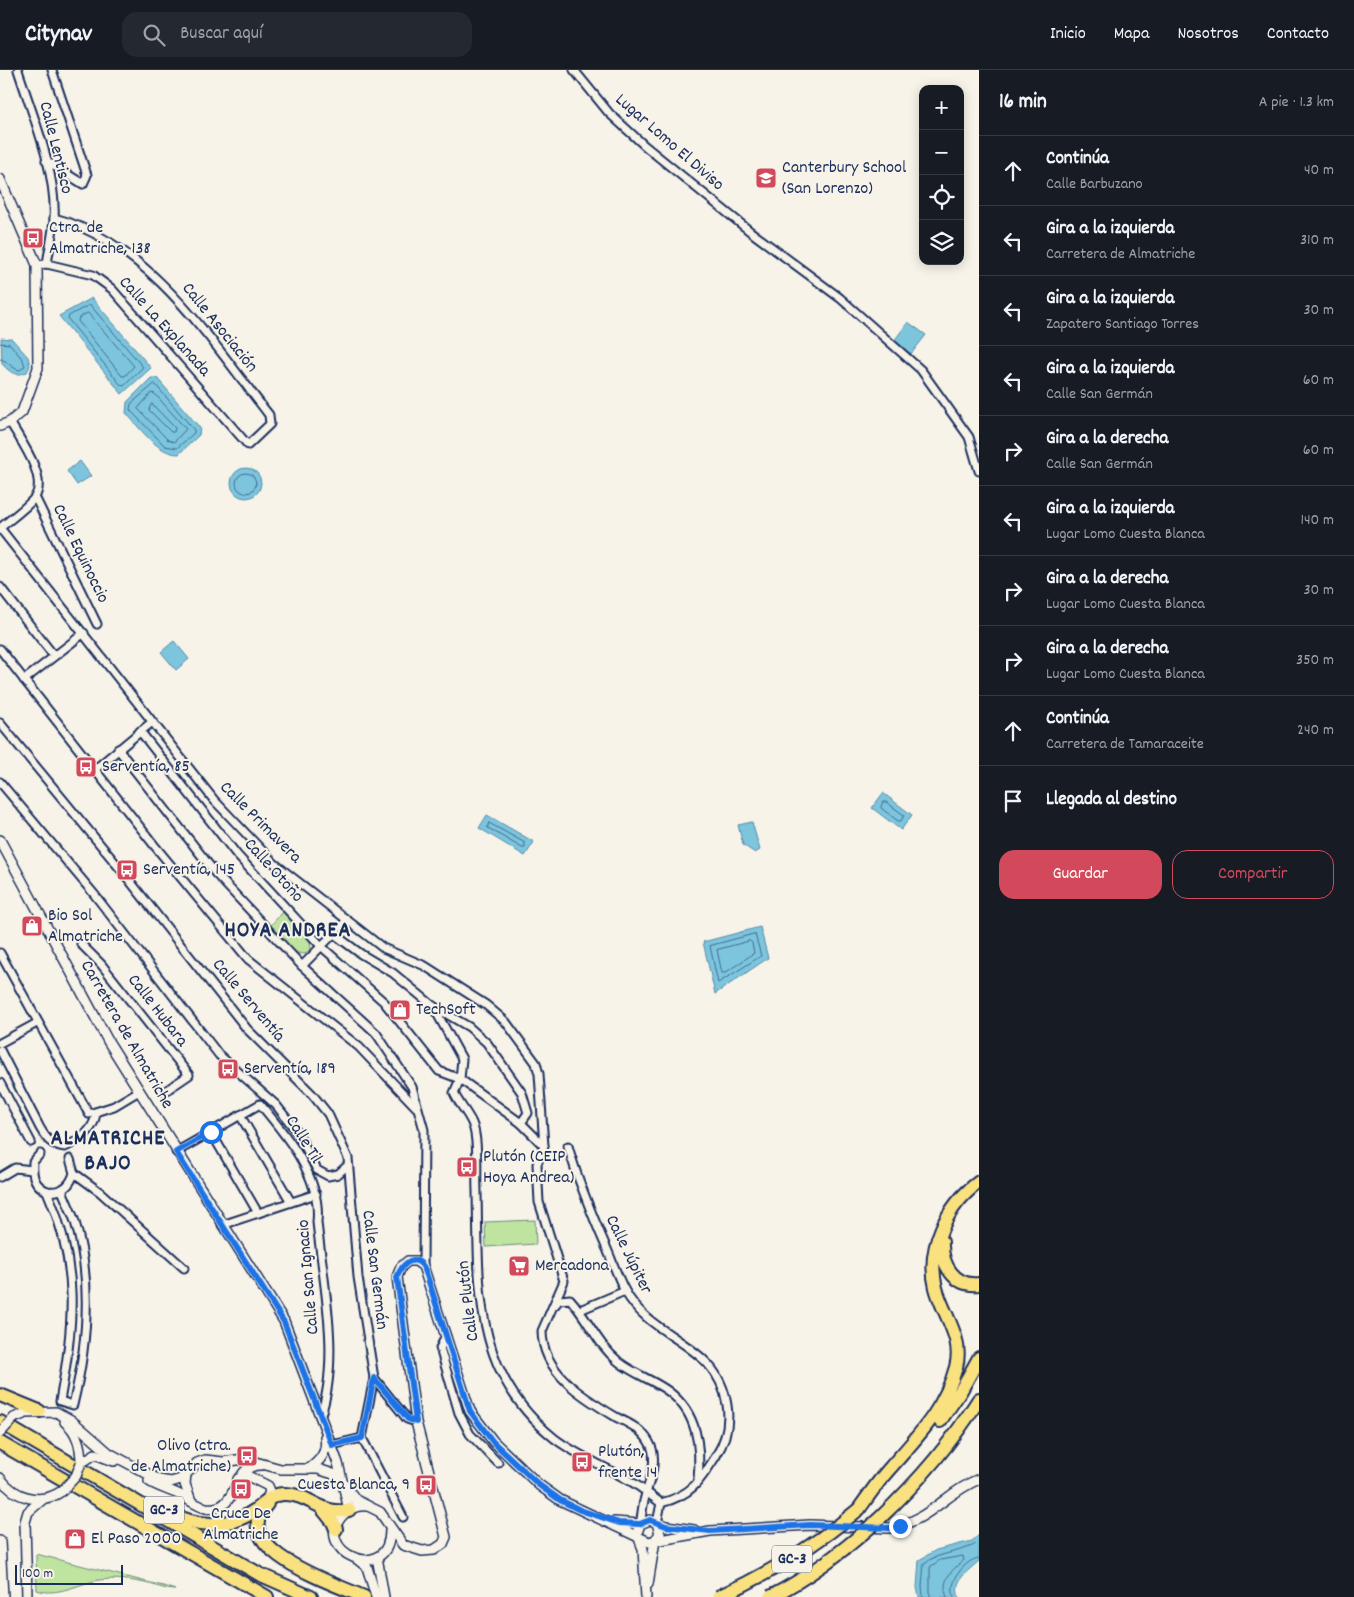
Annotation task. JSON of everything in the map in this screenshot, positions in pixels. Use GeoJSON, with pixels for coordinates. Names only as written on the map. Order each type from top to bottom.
{"type":"FeatureCollection","features":[{"type":"Feature","properties":{"kind":"highway"},"geometry":{"type":"LineString","coordinates":[[893,1471],[933,1419],[949,1388],[958,1360],[958,1347],[955,1335],[936,1288],[935,1254],[945,1220],[951,1208],[967,1191],[979,1182]]}},
{"type":"Feature","properties":{"kind":"highway"},"geometry":{"type":"LineString","coordinates":[[945,1220],[941,1252],[950,1273],[972,1285],[979,1284]]}},
{"type":"Feature","properties":{"kind":"highway"},"geometry":{"type":"LineString","coordinates":[[893,1471],[929,1437],[960,1392],[979,1358]]}},
{"type":"Feature","properties":{"kind":"highway"},"geometry":{"type":"LineString","coordinates":[[0,1395],[43,1412]]}},
{"type":"Feature","properties":{"kind":"highway"},"geometry":{"type":"LineString","coordinates":[[911,1492],[958,1431],[979,1399]]}},
{"type":"Feature","properties":{"kind":"highway"},"geometry":{"type":"LineString","coordinates":[[911,1492],[979,1413]]}},
{"type":"Feature","properties":{"kind":"highway","name":"GC-3"},"geometry":{"type":"LineString","coordinates":[[0,1422],[259,1574],[311,1597]]}},
{"type":"Feature","properties":{"kind":"highway","name":"GC-3"},"geometry":{"type":"LineString","coordinates":[[0,1443],[268,1597]]}},
{"type":"Feature","properties":{"kind":"highway","name":"GC-3"},"geometry":{"type":"LineString","coordinates":[[64,1460],[100,1474],[175,1516],[194,1524],[215,1525],[232,1521],[255,1510],[275,1495],[292,1494]]}},
{"type":"Feature","properties":{"kind":"highway","name":"GC-3"},"geometry":{"type":"LineString","coordinates":[[718,1597],[758,1579],[801,1554],[859,1509],[893,1471]]}},
{"type":"Feature","properties":{"kind":"highway","name":"GC-3"},"geometry":{"type":"LineString","coordinates":[[770,1597],[813,1572],[857,1539],[911,1492]]}},
{"type":"Feature","properties":{"kind":"highway"},"geometry":{"type":"LineString","coordinates":[[349,1510],[338,1513],[321,1507],[302,1496],[292,1494],[266,1504],[260,1512],[258,1530],[262,1541],[278,1556],[364,1597]]}},
{"type":"Feature","properties":{"kind":"highway"},"geometry":{"type":"LineString","coordinates":[[321,1507],[333,1522],[336,1530]]}},
{"type":"Feature","properties":{"kind":"highway"},"geometry":{"type":"LineString","coordinates":[[152,1531],[233,1583],[250,1597]]}},
{"type":"Feature","properties":{"kind":"main road"},"geometry":{"type":"LineString","coordinates":[[0,179],[37,265],[38,368],[22,412],[10,422],[0,426]]}},
{"type":"Feature","properties":{"kind":"main road","name":"Carretera de Almatriche"},"geometry":{"type":"LineString","coordinates":[[0,840],[103,1032],[176,1152],[284,1322],[332,1445],[344,1484],[349,1510]]}},
{"type":"Feature","properties":{"kind":"main road"},"geometry":{"type":"LineString","coordinates":[[0,1433],[14,1418],[26,1413],[56,1412],[71,1420],[109,1453],[145,1474],[171,1482],[180,1479],[197,1463],[205,1460],[244,1459],[294,1471],[318,1469],[333,1474],[344,1484],[356,1500],[370,1506],[385,1517],[390,1530],[403,1545],[422,1551],[434,1550],[443,1544],[446,1537],[416,1422],[397,1277],[401,1267],[408,1261],[416,1261],[423,1266],[470,1411],[480,1427],[539,1485],[560,1500],[646,1542],[710,1531],[810,1525],[889,1528],[900,1526],[924,1517],[956,1491],[979,1479]]}},
{"type":"Feature","properties":{"kind":"main road"},"geometry":{"type":"LineString","coordinates":[[27,1597],[25,1522],[28,1512],[43,1499],[62,1491],[76,1476],[83,1460],[78,1437],[70,1426],[60,1418],[43,1412]]}},
{"type":"Feature","properties":{"kind":"main road"},"geometry":{"type":"LineString","coordinates":[[309,1470],[322,1457],[326,1445],[322,1421]]}},
{"type":"Feature","properties":{"kind":"main road"},"geometry":{"type":"LineString","coordinates":[[83,1460],[94,1454],[105,1456],[152,1484],[206,1508],[225,1504],[232,1496],[242,1473],[253,1465],[267,1465]]}},
{"type":"Feature","properties":{"kind":"main road"},"geometry":{"type":"LineString","coordinates":[[186,1474],[185,1484],[191,1501]]}},
{"type":"Feature","properties":{"kind":"main road"},"geometry":{"type":"LineString","coordinates":[[238,1479],[248,1476],[268,1486],[270,1491],[267,1500]]}},
{"type":"Feature","properties":{"kind":"main road"},"geometry":{"type":"LineString","coordinates":[[0,1478],[7,1487],[17,1494],[43,1499]]}},
{"type":"Feature","properties":{"kind":"main road"},"geometry":{"type":"LineString","coordinates":[[370,1506],[349,1510],[339,1520],[336,1530],[340,1548],[347,1555],[364,1560],[403,1545]]}},
{"type":"Feature","properties":{"kind":"main road"},"geometry":{"type":"LineString","coordinates":[[602,1519],[640,1524],[650,1520],[679,1529],[710,1531]]}},
{"type":"Feature","properties":{"kind":"main road"},"geometry":{"type":"LineString","coordinates":[[646,1597],[655,1540],[660,1534],[657,1523]]}},
{"type":"Feature","properties":{"kind":"main road"},"geometry":{"type":"LineString","coordinates":[[640,1524],[638,1529],[646,1597]]}},
{"type":"Feature","properties":{"kind":"main road"},"geometry":{"type":"LineString","coordinates":[[376,1597],[375,1573],[379,1555],[389,1543],[390,1530]]}},
{"type":"Feature","properties":{"kind":"main road"},"geometry":{"type":"LineString","coordinates":[[0,1541],[3,1597]]}},
{"type":"Feature","properties":{"kind":"main road"},"geometry":{"type":"LineString","coordinates":[[357,1559],[375,1573],[384,1597]]}},
{"type":"Feature","properties":{"kind":"street","name":"Calle Lentisco"},"geometry":{"type":"LineString","coordinates":[[18,70],[46,161],[53,196],[54,218],[46,264]]}},
{"type":"Feature","properties":{"kind":"street"},"geometry":{"type":"LineString","coordinates":[[46,161],[83,184],[87,175],[52,70]]}},
{"type":"Feature","properties":{"kind":"street","name":"Lugar Lomo El Diviso"},"geometry":{"type":"LineString","coordinates":[[574,70],[608,113],[645,146],[751,232],[840,298],[931,382],[969,437],[979,471]]}},
{"type":"Feature","properties":{"kind":"street","name":"Calle Asociación"},"geometry":{"type":"LineString","coordinates":[[54,218],[76,223],[130,256],[159,280],[185,306],[268,416],[270,424],[248,445]]}},
{"type":"Feature","properties":{"kind":"street","name":"Calle La Explanada"},"geometry":{"type":"LineString","coordinates":[[37,265],[46,264],[93,275],[112,289],[248,445]]}},
{"type":"Feature","properties":{"kind":"street"},"geometry":{"type":"LineString","coordinates":[[0,528],[35,497],[39,484],[36,470],[10,422]]}},
{"type":"Feature","properties":{"kind":"street","name":"Calle Equinoccio"},"geometry":{"type":"LineString","coordinates":[[35,497],[97,624]]}},
{"type":"Feature","properties":{"kind":"street","name":"Calle Primavera"},"geometry":{"type":"LineString","coordinates":[[0,528],[214,800],[274,863],[383,948],[425,966],[486,1005],[506,1022],[536,1063],[544,1146]]}},
{"type":"Feature","properties":{"kind":"street"},"geometry":{"type":"LineString","coordinates":[[0,587],[54,656]]}},
{"type":"Feature","properties":{"kind":"street"},"geometry":{"type":"LineString","coordinates":[[24,680],[84,633]]}},
{"type":"Feature","properties":{"kind":"street","name":"Calle Serventía"},"geometry":{"type":"LineString","coordinates":[[0,649],[94,770],[248,959],[359,1047],[418,1109],[424,1130],[423,1266]]}},
{"type":"Feature","properties":{"kind":"street"},"geometry":{"type":"LineString","coordinates":[[94,770],[152,722]]}},
{"type":"Feature","properties":{"kind":"street","name":"Calle Serventía"},"geometry":{"type":"LineString","coordinates":[[0,723],[122,871],[247,1030],[312,1094],[328,1114],[343,1145],[347,1166]]}},
{"type":"Feature","properties":{"kind":"street","name":"Calle Otoño"},"geometry":{"type":"LineString","coordinates":[[140,732],[237,855],[322,947],[384,1002],[439,1072],[460,1080],[522,1123],[544,1146]]}},
{"type":"Feature","properties":{"kind":"street"},"geometry":{"type":"LineString","coordinates":[[118,749],[216,874],[302,966],[376,1033],[412,1087],[418,1109]]}},
{"type":"Feature","properties":{"kind":"street"},"geometry":{"type":"LineString","coordinates":[[0,782],[94,894],[220,1055],[276,1105],[298,1133],[318,1170],[328,1176],[338,1174],[347,1166]]}},
{"type":"Feature","properties":{"kind":"street"},"geometry":{"type":"LineString","coordinates":[[302,966],[347,920]]}},
{"type":"Feature","properties":{"kind":"street"},"geometry":{"type":"LineString","coordinates":[[334,934],[361,954],[393,973],[433,1006],[469,1027],[487,1044],[522,1093],[528,1113],[522,1123]]}},
{"type":"Feature","properties":{"kind":"street","name":"Calle Hubara"},"geometry":{"type":"LineString","coordinates":[[82,944],[101,964],[189,1076],[164,1092]]}},
{"type":"Feature","properties":{"kind":"street"},"geometry":{"type":"LineString","coordinates":[[0,953],[89,1114],[114,1106],[139,1091]]}},
{"type":"Feature","properties":{"kind":"street"},"geometry":{"type":"LineString","coordinates":[[433,1006],[462,1059],[460,1080]]}},
{"type":"Feature","properties":{"kind":"street"},"geometry":{"type":"LineString","coordinates":[[0,1043],[37,1023]]}},
{"type":"Feature","properties":{"kind":"street"},"geometry":{"type":"LineString","coordinates":[[0,1050],[40,1128],[54,1146],[65,1147],[88,1132],[96,1123],[96,1112]]}},
{"type":"Feature","properties":{"kind":"street","name":"Calle Plutón"},"geometry":{"type":"LineString","coordinates":[[460,1080],[454,1094],[472,1123],[476,1149],[480,1288],[484,1326],[498,1369],[531,1415],[555,1439],[633,1482],[661,1503]]}},
{"type":"Feature","properties":{"kind":"street"},"geometry":{"type":"LineString","coordinates":[[0,1083],[31,1142]]}},
{"type":"Feature","properties":{"kind":"street","name":"Calle Til"},"geometry":{"type":"LineString","coordinates":[[240,1115],[260,1104],[296,1152],[316,1194]]}},
{"type":"Feature","properties":{"kind":"street"},"geometry":{"type":"LineString","coordinates":[[176,1152],[240,1115],[291,1202]]}},
{"type":"Feature","properties":{"kind":"street"},"geometry":{"type":"LineString","coordinates":[[211,1132],[258,1213]]}},
{"type":"Feature","properties":{"kind":"street"},"geometry":{"type":"LineString","coordinates":[[544,1146],[537,1164],[539,1202],[564,1282],[542,1331],[546,1354],[560,1376],[585,1399],[638,1429],[649,1442],[653,1456],[640,1524]]}},
{"type":"Feature","properties":{"kind":"street","name":"Calle Júpiter"},"geometry":{"type":"LineString","coordinates":[[568,1146],[584,1196],[625,1291],[640,1312],[659,1329],[700,1354],[714,1370],[725,1389],[729,1418],[724,1442],[698,1483],[681,1498],[661,1503]]}},
{"type":"Feature","properties":{"kind":"street"},"geometry":{"type":"LineString","coordinates":[[40,1154],[33,1162],[32,1170],[36,1183],[47,1191],[58,1217],[66,1248],[72,1297],[71,1339],[60,1401],[73,1405],[80,1376],[86,1314],[84,1269],[75,1222],[62,1190]]}},
{"type":"Feature","properties":{"kind":"street"},"geometry":{"type":"LineString","coordinates":[[70,1159],[74,1173],[100,1192],[184,1268]]}},
{"type":"Feature","properties":{"kind":"street","name":"Calle San Germán"},"geometry":{"type":"LineString","coordinates":[[347,1166],[358,1276],[374,1378],[362,1438]]}},
{"type":"Feature","properties":{"kind":"street"},"geometry":{"type":"LineString","coordinates":[[0,1177],[16,1168],[32,1170]]}},
{"type":"Feature","properties":{"kind":"street"},"geometry":{"type":"LineString","coordinates":[[47,1191],[62,1190],[68,1186],[74,1173]]}},
{"type":"Feature","properties":{"kind":"street"},"geometry":{"type":"LineString","coordinates":[[222,1225],[316,1194]]}},
{"type":"Feature","properties":{"kind":"street","name":"Calle San Ignacio"},"geometry":{"type":"LineString","coordinates":[[316,1194],[319,1206],[317,1222],[330,1349],[330,1380],[322,1421]]}},
{"type":"Feature","properties":{"kind":"street"},"geometry":{"type":"LineString","coordinates":[[580,1310],[625,1291]]}},
{"type":"Feature","properties":{"kind":"street"},"geometry":{"type":"LineString","coordinates":[[553,1307],[560,1300],[570,1299],[580,1310],[597,1340],[620,1362],[669,1392],[683,1408],[695,1426],[701,1452],[698,1483]]}},
{"type":"Feature","properties":{"kind":"street"},"geometry":{"type":"LineString","coordinates":[[446,1336],[440,1348],[459,1413],[470,1434],[498,1463]]}},
{"type":"Feature","properties":{"kind":"street"},"geometry":{"type":"LineString","coordinates":[[374,1378],[408,1419],[416,1422]]}},
{"type":"Feature","properties":{"kind":"street"},"geometry":{"type":"LineString","coordinates":[[332,1445],[362,1438],[403,1517]]}},
{"type":"Feature","properties":{"kind":"street"},"geometry":{"type":"LineString","coordinates":[[657,1523],[661,1503]]}},
{"type":"Feature","properties":{"kind":"green space"},"geometry":{"type":"Polygon","coordinates":[[[283,912],[310,940],[311,948],[305,954],[297,953],[270,926],[283,912]]]}},
{"type":"Feature","properties":{"kind":"green space"},"geometry":{"type":"Polygon","coordinates":[[[535,1220],[536,1244],[486,1247],[485,1222],[535,1220]]]}},
{"type":"Feature","properties":{"kind":"green space"},"geometry":{"type":"Polygon","coordinates":[[[36,1554],[175,1590],[137,1581],[111,1579],[99,1580],[60,1591],[45,1592],[37,1590],[36,1554]]]}},
{"type":"Feature","properties":{"kind":"water"},"geometry":{"type":"Polygon","coordinates":[[[92,298],[151,368],[122,394],[59,316],[92,298]]]}},
{"type":"Feature","properties":{"kind":"water"},"geometry":{"type":"Polygon","coordinates":[[[908,322],[926,335],[911,354],[894,341],[908,322]]]}},
{"type":"Feature","properties":{"kind":"water"},"geometry":{"type":"Polygon","coordinates":[[[1,338],[12,339],[28,357],[30,366],[27,372],[13,373],[2,364],[1,338]]]}},
{"type":"Feature","properties":{"kind":"water"},"geometry":{"type":"Polygon","coordinates":[[[151,378],[157,378],[200,428],[199,435],[179,454],[163,450],[156,445],[126,413],[127,402],[151,378]]]}},
{"type":"Feature","properties":{"kind":"water"},"geometry":{"type":"Polygon","coordinates":[[[80,461],[91,476],[77,485],[67,471],[80,461]]]}},
{"type":"Feature","properties":{"kind":"water"},"geometry":{"type":"Polygon","coordinates":[[[246,468],[252,469],[260,477],[260,489],[252,497],[246,498],[240,497],[232,489],[231,483],[232,477],[240,469],[246,468]]]}},
{"type":"Feature","properties":{"kind":"water"},"geometry":{"type":"Polygon","coordinates":[[[174,641],[189,659],[176,670],[161,652],[174,641]]]}},
{"type":"Feature","properties":{"kind":"water"},"geometry":{"type":"Polygon","coordinates":[[[883,793],[912,815],[901,830],[872,808],[883,793]]]}},
{"type":"Feature","properties":{"kind":"water"},"geometry":{"type":"Polygon","coordinates":[[[487,815],[534,842],[525,856],[479,828],[487,815]]]}},
{"type":"Feature","properties":{"kind":"water"},"geometry":{"type":"Polygon","coordinates":[[[752,822],[760,850],[755,853],[743,845],[738,825],[752,822]]]}},
{"type":"Feature","properties":{"kind":"water"},"geometry":{"type":"Polygon","coordinates":[[[760,927],[768,958],[715,994],[703,942],[760,927]]]}},
{"type":"Feature","properties":{"kind":"water"},"geometry":{"type":"Polygon","coordinates":[[[979,1535],[979,1561],[962,1577],[958,1586],[959,1597],[919,1597],[917,1587],[919,1560],[936,1550],[972,1541],[979,1535]]]}},
{"type":"Feature","properties":{"kind":"place","name":"Canterbury School (San Lorenzo)"},"geometry":{"type":"Point","coordinates":[766,178]}},
{"type":"Feature","properties":{"kind":"place","name":"Ctra. de Almatriche, 138"},"geometry":{"type":"Point","coordinates":[33,238]}},
{"type":"Feature","properties":{"kind":"place","name":"Serventía, 85"},"geometry":{"type":"Point","coordinates":[86,767]}},
{"type":"Feature","properties":{"kind":"place","name":"Serventía, 145"},"geometry":{"type":"Point","coordinates":[127,870]}},
{"type":"Feature","properties":{"kind":"place","name":"Bio Sol Almatriche"},"geometry":{"type":"Point","coordinates":[32,926]}},
{"type":"Feature","properties":{"kind":"place","name":"TechSoft"},"geometry":{"type":"Point","coordinates":[400,1010]}},
{"type":"Feature","properties":{"kind":"place","name":"Serventía, 189"},"geometry":{"type":"Point","coordinates":[228,1069]}},
{"type":"Feature","properties":{"kind":"place","name":"Plutón (CEIP Hoya Andrea)"},"geometry":{"type":"Point","coordinates":[467,1167]}},
{"type":"Feature","properties":{"kind":"place","name":"Mercadona"},"geometry":{"type":"Point","coordinates":[519,1266]}},
{"type":"Feature","properties":{"kind":"place","name":"Olivo (ctra. de Almatriche)"},"geometry":{"type":"Point","coordinates":[247,1456]}},
{"type":"Feature","properties":{"kind":"place","name":"Plutón, frente 14"},"geometry":{"type":"Point","coordinates":[582,1462]}},
{"type":"Feature","properties":{"kind":"place","name":"Cuesta Blanca, 9"},"geometry":{"type":"Point","coordinates":[426,1485]}},
{"type":"Feature","properties":{"kind":"place","name":"Cruce De Almatriche"},"geometry":{"type":"Point","coordinates":[241,1489]}},
{"type":"Feature","properties":{"kind":"place","name":"El Paso 2000"},"geometry":{"type":"Point","coordinates":[75,1539]}},
{"type":"Feature","properties":{"kind":"district","name":"HOYA ANDREA"},"geometry":{"type":"Point","coordinates":[288,931]}},
{"type":"Feature","properties":{"kind":"district","name":"ALMATRICHE BAJO"},"geometry":{"type":"Point","coordinates":[108,1152]}},
{"type":"Feature","properties":{"kind":"route"},"geometry":{"type":"LineString","coordinates":[[211,1132],[176,1152],[284,1322],[332,1445],[362,1438],[374,1378],[408,1419],[416,1422],[397,1277],[401,1267],[408,1261],[416,1261],[423,1266],[430,1285],[470,1411],[480,1427],[493,1442],[539,1485],[560,1500],[602,1519],[619,1523],[640,1524],[643,1521],[650,1520],[679,1529],[710,1531],[810,1525],[889,1528],[900,1526]]}}]}
